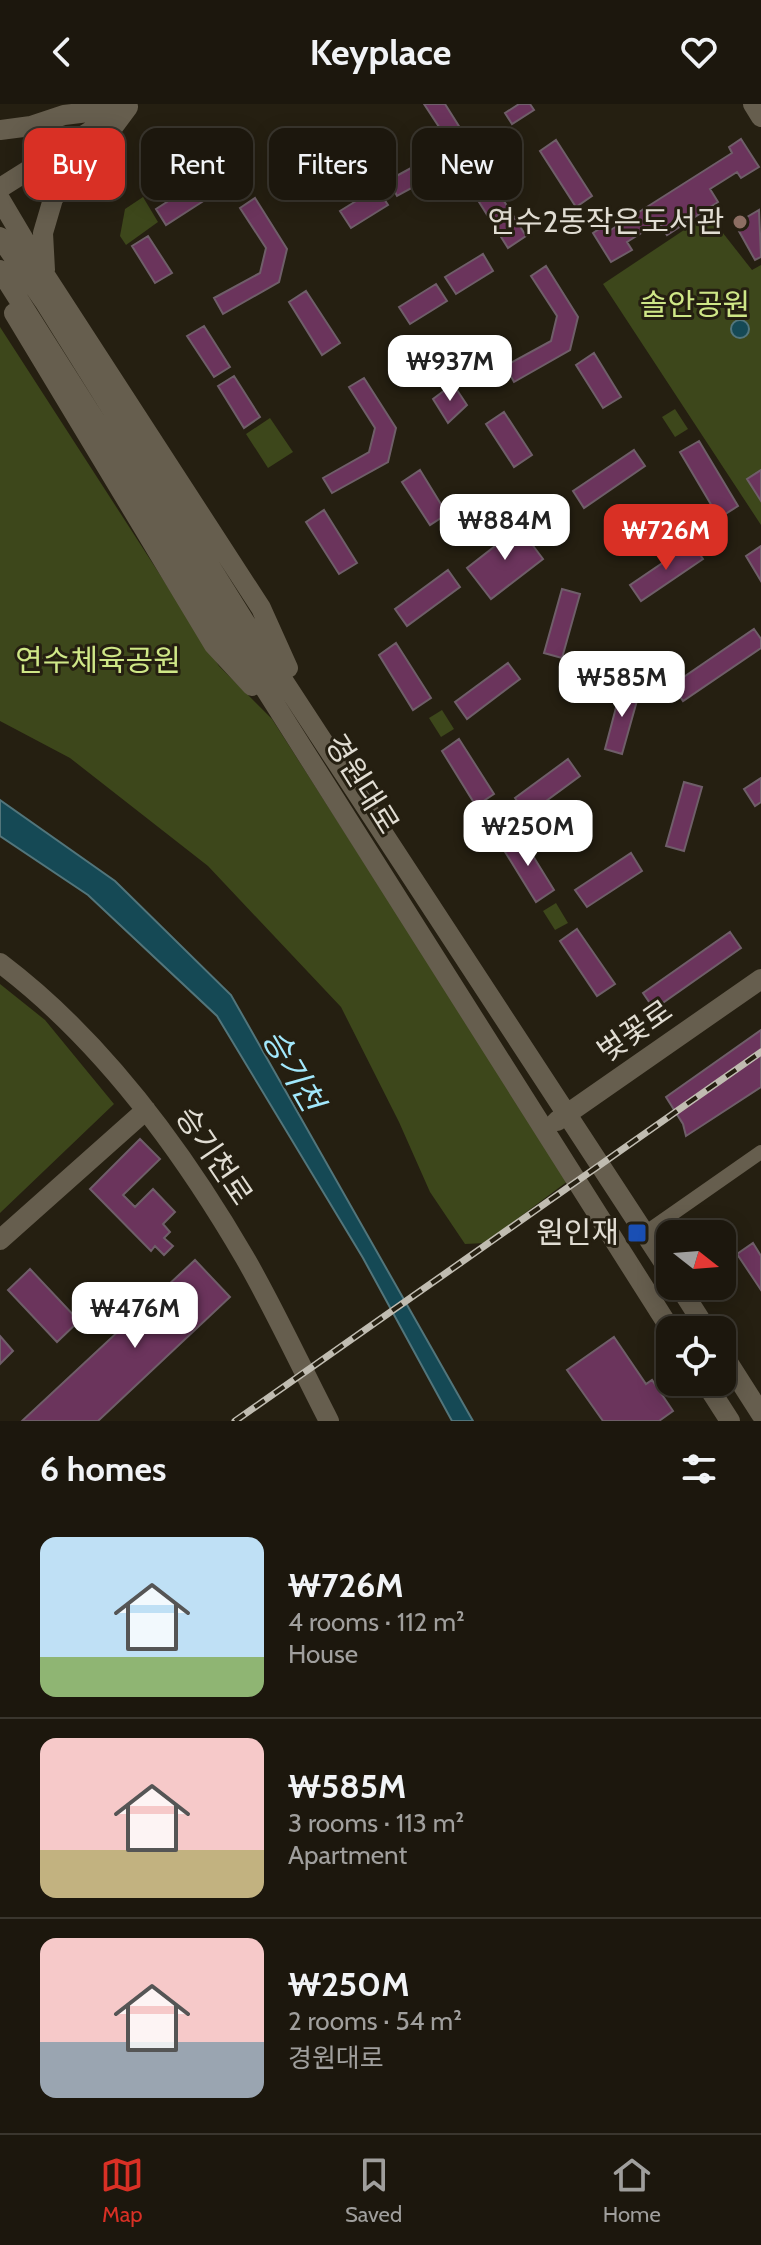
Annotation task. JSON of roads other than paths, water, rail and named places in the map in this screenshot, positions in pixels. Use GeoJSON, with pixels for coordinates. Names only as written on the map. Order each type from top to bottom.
{"type":"FeatureCollection","features":[{"type":"Feature","properties":{"kind":"main road"},"geometry":{"type":"LineString","coordinates":[[753,104],[761,117]]}},
{"type":"Feature","properties":{"kind":"main road"},"geometry":{"type":"LineString","coordinates":[[0,130],[31,126],[64,115],[131,106]]}},
{"type":"Feature","properties":{"kind":"main road"},"geometry":{"type":"LineString","coordinates":[[0,188],[131,106]]}},
{"type":"Feature","properties":{"kind":"main road"},"geometry":{"type":"LineString","coordinates":[[45,275],[43,233],[53,199],[63,184],[85,165],[131,106]]}},
{"type":"Feature","properties":{"kind":"main road"},"geometry":{"type":"LineString","coordinates":[[0,199],[45,275],[261,608],[311,719]]}},
{"type":"Feature","properties":{"kind":"main road","name":"경원대로"},"geometry":{"type":"LineString","coordinates":[[0,237],[44,301],[237,628],[295,733],[662,1316]]}},
{"type":"Feature","properties":{"kind":"main road","name":"경원대로"},"geometry":{"type":"LineString","coordinates":[[0,270],[237,628],[311,719],[656,1250]]}},
{"type":"Feature","properties":{"kind":"main road"},"geometry":{"type":"LineString","coordinates":[[0,288],[214,645],[295,733]]}},
{"type":"Feature","properties":{"kind":"main road"},"geometry":{"type":"LineString","coordinates":[[0,301],[42,362]]}},
{"type":"Feature","properties":{"kind":"main road","name":"승기천로"},"geometry":{"type":"LineString","coordinates":[[0,963],[31,986],[97,1051],[146,1110],[216,1210],[246,1260],[329,1421]]}},
{"type":"Feature","properties":{"kind":"main road","name":"벚꽃로"},"geometry":{"type":"LineString","coordinates":[[544,1130],[761,979]]}},
{"type":"Feature","properties":{"kind":"main road"},"geometry":{"type":"LineString","coordinates":[[0,1240],[146,1110]]}},
{"type":"Feature","properties":{"kind":"main road"},"geometry":{"type":"LineString","coordinates":[[736,1375],[761,1414]]}},
{"type":"Feature","properties":{"kind":"main road"},"geometry":{"type":"LineString","coordinates":[[714,1396],[730,1421]]}},
{"type":"Feature","properties":{"kind":"street"},"geometry":{"type":"LineString","coordinates":[[645,1233],[761,1152]]}},
{"type":"Feature","properties":{"kind":"water"},"geometry":{"type":"Polygon","coordinates":[[[736,320],[744,320],[749,329],[747,336],[736,338],[731,333],[731,325],[736,320]]]}},
{"type":"Feature","properties":{"kind":"water"},"geometry":{"type":"Polygon","coordinates":[[[0,800],[115,881],[231,995],[473,1421],[452,1421],[363,1258],[217,1016],[88,895],[0,836],[0,800]]]}},
{"type":"Feature","properties":{"kind":"railway"},"geometry":{"type":"LineString","coordinates":[[235,1421],[761,1052]]}},
{"type":"Feature","properties":{"kind":"place","name":"연수2동작은도서관"},"geometry":{"type":"Point","coordinates":[740,222]}},
{"type":"Feature","properties":{"kind":"place","name":"원인재"},"geometry":{"type":"Point","coordinates":[637,1233]}},
{"type":"Feature","properties":{"kind":"park label","name":"솔안공원"},"geometry":{"type":"Point","coordinates":[695,305]}},
{"type":"Feature","properties":{"kind":"park label","name":"연수체육공원"},"geometry":{"type":"Point","coordinates":[98,661]}},
{"type":"Feature","properties":{"kind":"water label","name":"승기천"},"geometry":{"type":"Point","coordinates":[293,1070]}}]}
